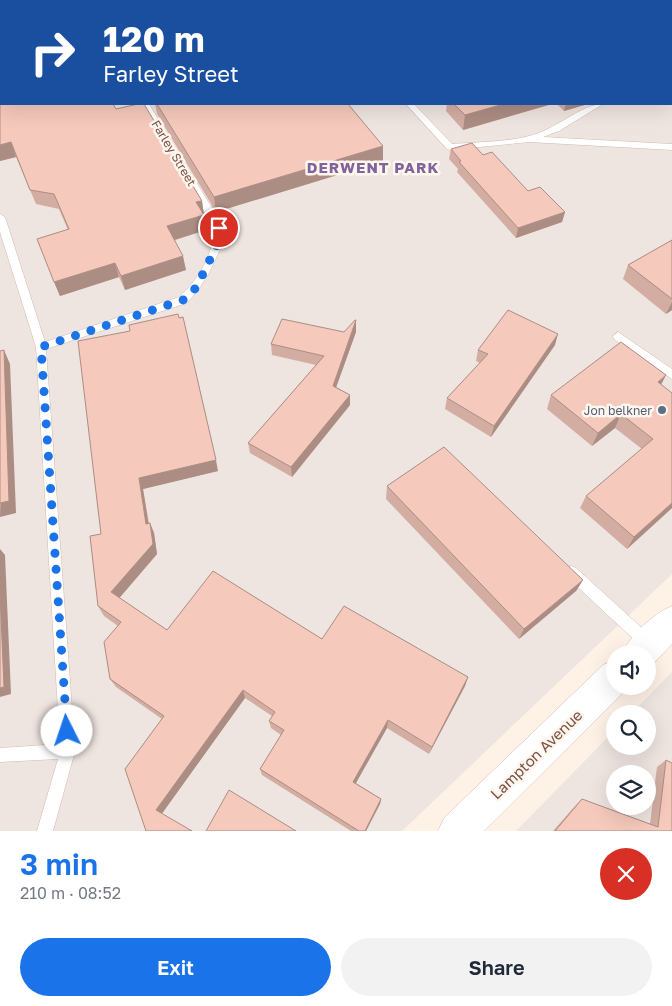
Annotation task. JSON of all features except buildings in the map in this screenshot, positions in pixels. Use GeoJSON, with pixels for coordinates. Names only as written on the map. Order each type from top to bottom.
{"type":"FeatureCollection","features":[{"type":"Feature","properties":{"kind":"street"},"geometry":{"type":"LineString","coordinates":[[648,645],[672,622]]}},
{"type":"Feature","properties":{"kind":"street","name":"Lampton Avenue"},"geometry":{"type":"LineString","coordinates":[[457,831],[606,686]]}},
{"type":"Feature","properties":{"kind":"lane","name":"Farley Street"},"geometry":{"type":"LineString","coordinates":[[41,347],[183,300],[192,293],[198,284],[219,241],[219,228],[146,105]]}},
{"type":"Feature","properties":{"kind":"lane"},"geometry":{"type":"LineString","coordinates":[[411,105],[450,147],[529,139],[672,146]]}},
{"type":"Feature","properties":{"kind":"lane"},"geometry":{"type":"LineString","coordinates":[[529,139],[556,129],[598,105]]}},
{"type":"Feature","properties":{"kind":"lane"},"geometry":{"type":"LineString","coordinates":[[0,217],[41,347],[68,751],[46,831]]}},
{"type":"Feature","properties":{"kind":"lane"},"geometry":{"type":"LineString","coordinates":[[618,336],[672,375]]}},
{"type":"Feature","properties":{"kind":"lane"},"geometry":{"type":"LineString","coordinates":[[565,567],[640,645]]}},
{"type":"Feature","properties":{"kind":"lane"},"geometry":{"type":"LineString","coordinates":[[0,755],[68,751]]}},
{"type":"Feature","properties":{"kind":"shaded area"},"geometry":{"type":"Polygon","coordinates":[[[0,105],[672,105],[672,574],[402,831],[0,831],[0,105]]]}},
{"type":"Feature","properties":{"kind":"shaded area"},"geometry":{"type":"Polygon","coordinates":[[[672,672],[672,831],[516,831],[606,739],[606,755],[656,755],[656,705],[640,705],[650,695],[656,695],[656,688],[672,672]]]}},
{"type":"Feature","properties":{"kind":"place","name":"Jon belkner"},"geometry":{"type":"Point","coordinates":[662,410]}},
{"type":"Feature","properties":{"kind":"district","name":"DERWENT PARK"},"geometry":{"type":"Point","coordinates":[373,167]}},
{"type":"Feature","properties":{"kind":"route"},"geometry":{"type":"LineString","coordinates":[[67,731],[41,347],[183,300],[192,293],[198,284],[219,241],[219,228]]}}]}
